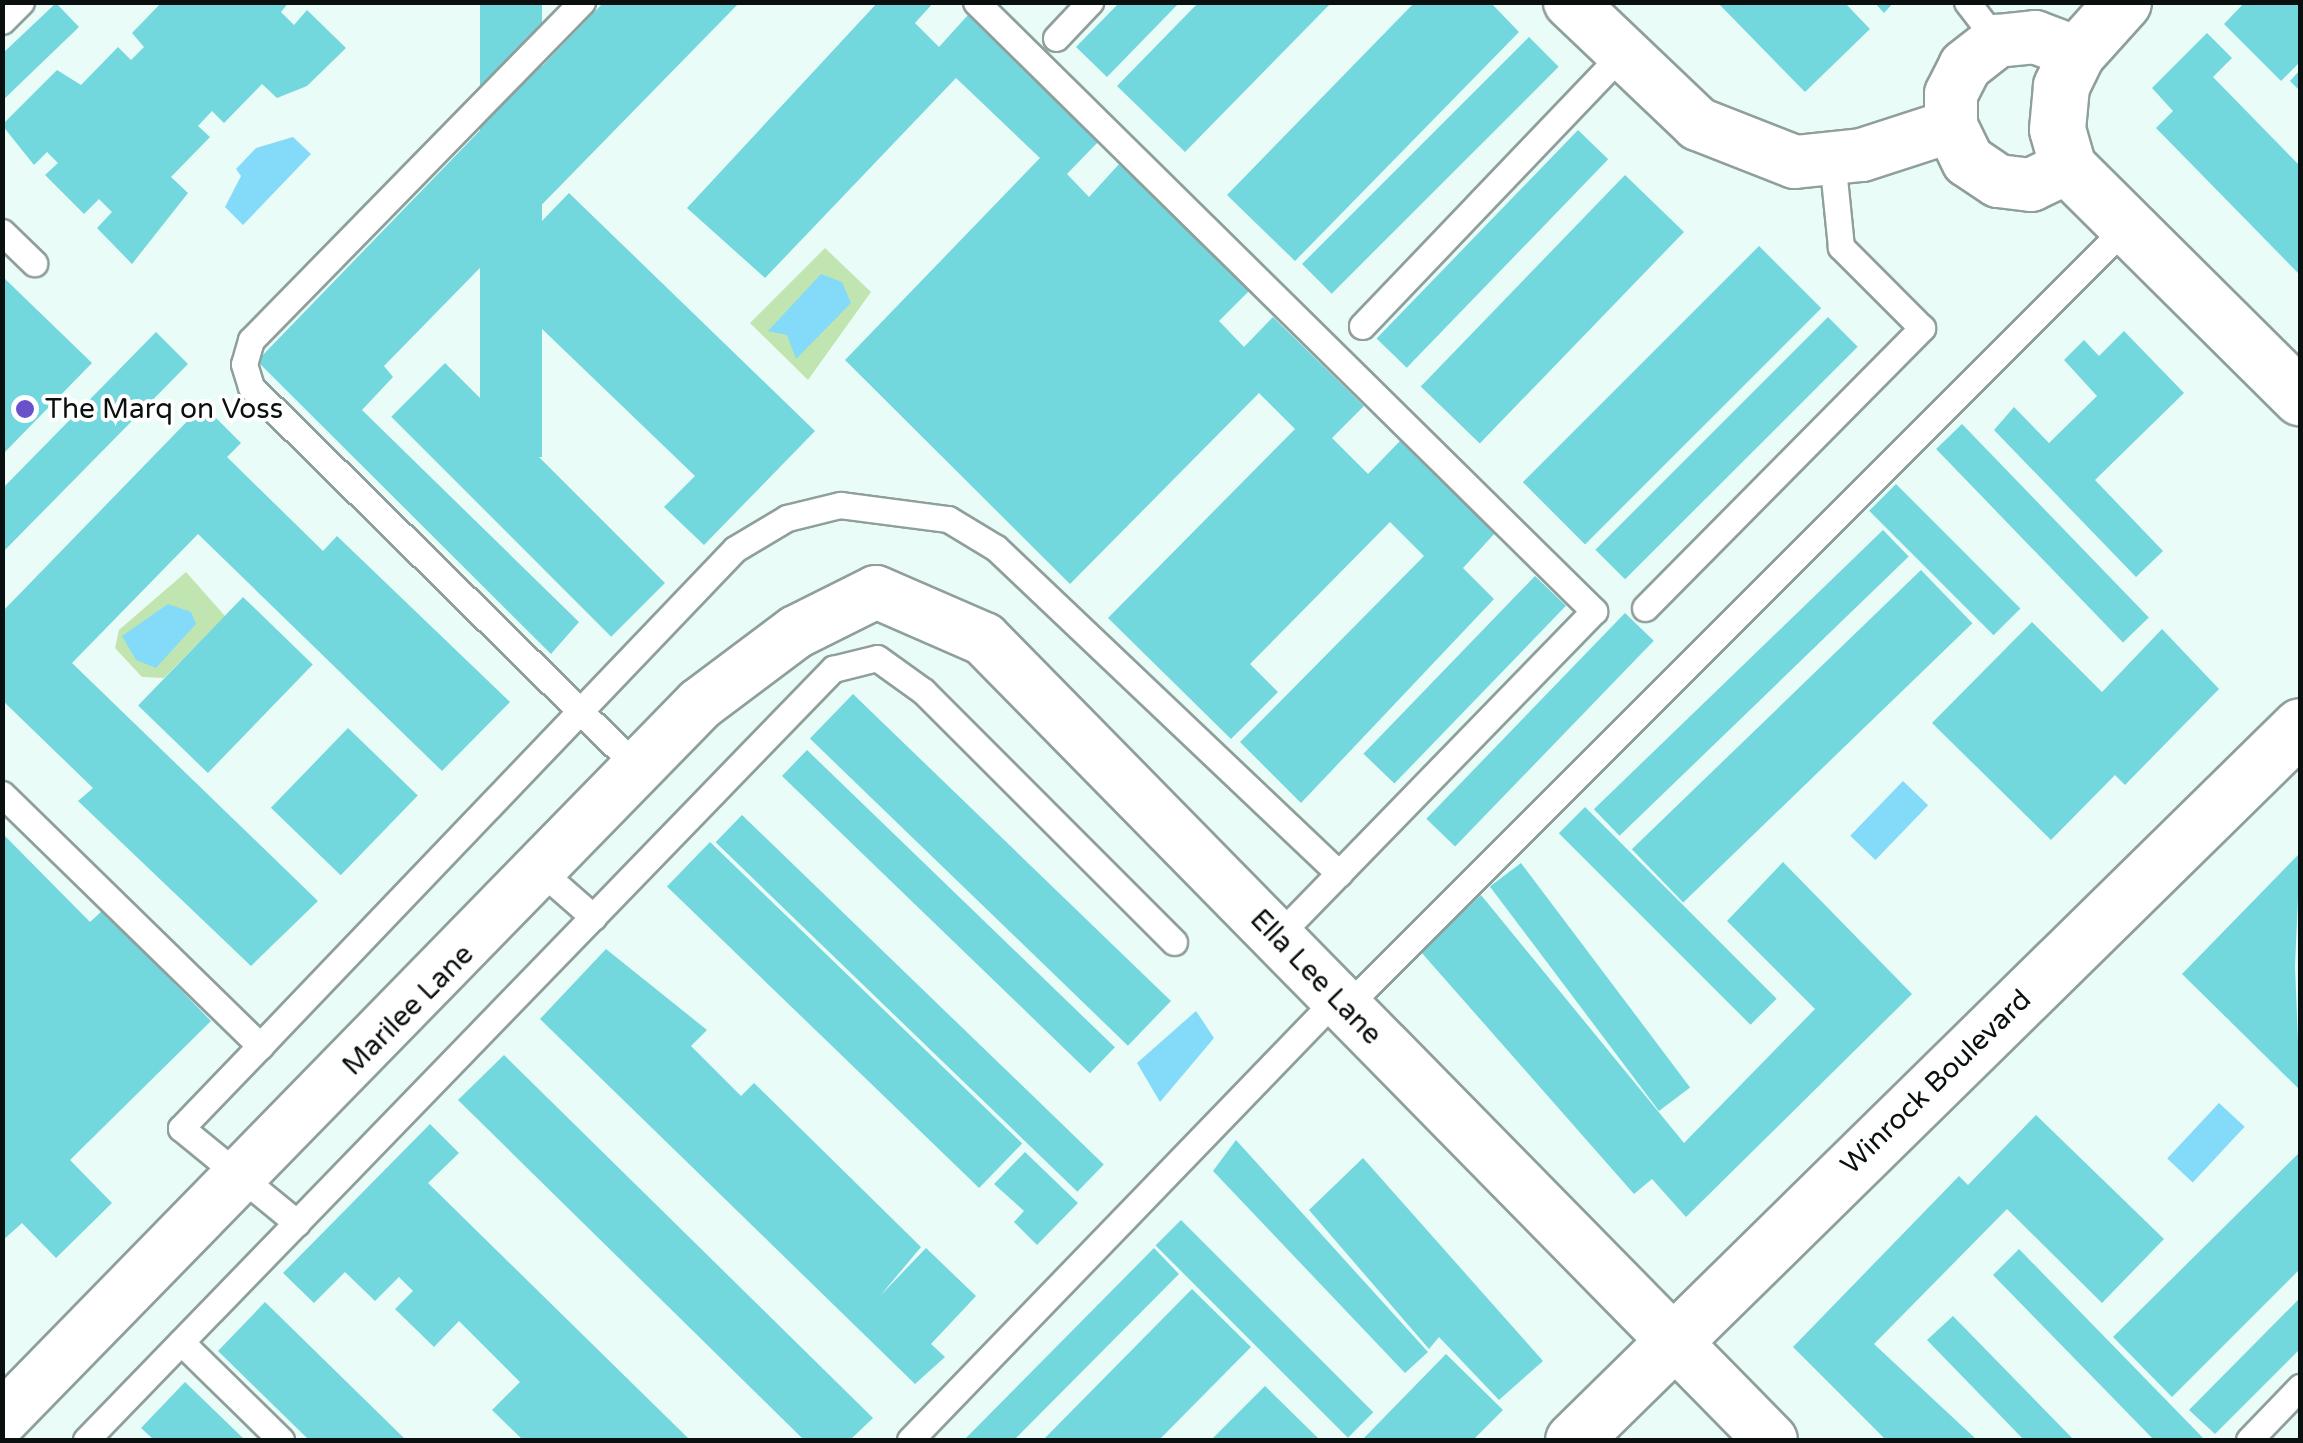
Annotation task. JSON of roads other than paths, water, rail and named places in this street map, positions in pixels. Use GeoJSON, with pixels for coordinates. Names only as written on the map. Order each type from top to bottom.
{"type":"FeatureCollection","features":[{"type":"Feature","properties":{"kind":"street"},"geometry":{"type":"LineString","coordinates":[[1570,2],[1698,124],[1795,162],[1832,158],[1951,126]]}},
{"type":"Feature","properties":{"kind":"street"},"geometry":{"type":"LineString","coordinates":[[2123,2],[2076,53],[2057,129],[2068,167],[2300,397]]}},
{"type":"Feature","properties":{"kind":"street"},"geometry":{"type":"LineString","coordinates":[[2068,167],[2031,186],[1998,181],[1968,161],[1951,126],[1965,66],[1982,22],[2076,53]]}},
{"type":"Feature","properties":{"kind":"street","name":"Ella Lee Lane"},"geometry":{"type":"LineString","coordinates":[[825,617],[876,592],[984,639],[1771,1440]]}},
{"type":"Feature","properties":{"kind":"street","name":"Marilee Lane"},"geometry":{"type":"LineString","coordinates":[[2,1419],[543,873],[700,704],[825,617]]}},
{"type":"Feature","properties":{"kind":"street","name":"Winrock Boulevard"},"geometry":{"type":"LineString","coordinates":[[1573,1440],[2300,726]]}},
{"type":"Feature","properties":{"kind":"lane"},"geometry":{"type":"LineString","coordinates":[[2,21],[20,2]]}},
{"type":"Feature","properties":{"kind":"lane"},"geometry":{"type":"LineString","coordinates":[[582,2],[251,340],[244,364],[251,387],[640,770]]}},
{"type":"Feature","properties":{"kind":"lane"},"geometry":{"type":"LineString","coordinates":[[976,2],[1594,610],[1277,937]]}},
{"type":"Feature","properties":{"kind":"lane"},"geometry":{"type":"LineString","coordinates":[[1056,38],[1090,2]]}},
{"type":"Feature","properties":{"kind":"lane"},"geometry":{"type":"LineString","coordinates":[[1362,326],[1622,54]]}},
{"type":"Feature","properties":{"kind":"lane"},"geometry":{"type":"LineString","coordinates":[[1645,608],[1922,328],[1841,247],[1832,158]]}},
{"type":"Feature","properties":{"kind":"lane"},"geometry":{"type":"LineString","coordinates":[[910,1440],[1341,1003],[2126,228]]}},
{"type":"Feature","properties":{"kind":"lane"},"geometry":{"type":"LineString","coordinates":[[2,232],[34,264]]}},
{"type":"Feature","properties":{"kind":"lane"},"geometry":{"type":"LineString","coordinates":[[297,1223],[239,1180],[180,1128],[758,532],[825,507],[908,508],[996,548],[1339,873]]}},
{"type":"Feature","properties":{"kind":"lane"},"geometry":{"type":"LineString","coordinates":[[86,1440],[833,669],[877,658],[923,691],[1174,942]]}},
{"type":"Feature","properties":{"kind":"lane"},"geometry":{"type":"LineString","coordinates":[[2,794],[260,1046]]}},
{"type":"Feature","properties":{"kind":"lane"},"geometry":{"type":"LineString","coordinates":[[543,873],[593,918]]}},
{"type":"Feature","properties":{"kind":"lane"},"geometry":{"type":"LineString","coordinates":[[181,1342],[282,1440]]}},
{"type":"Feature","properties":{"kind":"lane"},"geometry":{"type":"LineString","coordinates":[[2248,1440],[2300,1387]]}},
{"type":"Feature","properties":{"kind":"water"},"geometry":{"type":"Polygon","coordinates":[[[293,137],[311,154],[243,225],[225,207],[241,176],[236,169],[256,148],[293,137]]]}},
{"type":"Feature","properties":{"kind":"water"},"geometry":{"type":"Polygon","coordinates":[[[821,274],[842,282],[851,303],[796,359],[787,335],[768,331],[821,274]]]}},
{"type":"Feature","properties":{"kind":"water"},"geometry":{"type":"Polygon","coordinates":[[[168,604],[191,612],[196,624],[156,668],[136,660],[122,636],[168,604]]]}},
{"type":"Feature","properties":{"kind":"water"},"geometry":{"type":"Polygon","coordinates":[[[1903,781],[1928,805],[1875,860],[1850,836],[1903,781]]]}},
{"type":"Feature","properties":{"kind":"water"},"geometry":{"type":"Polygon","coordinates":[[[1196,1011],[1214,1038],[1160,1102],[1137,1063],[1196,1011]]]}},
{"type":"Feature","properties":{"kind":"water"},"geometry":{"type":"Polygon","coordinates":[[[2219,1103],[2245,1127],[2193,1182],[2167,1159],[2219,1103]]]}},
{"type":"Feature","properties":{"kind":"place","name":"The Marq on Voss"},"geometry":{"type":"Point","coordinates":[25,409]}}]}
